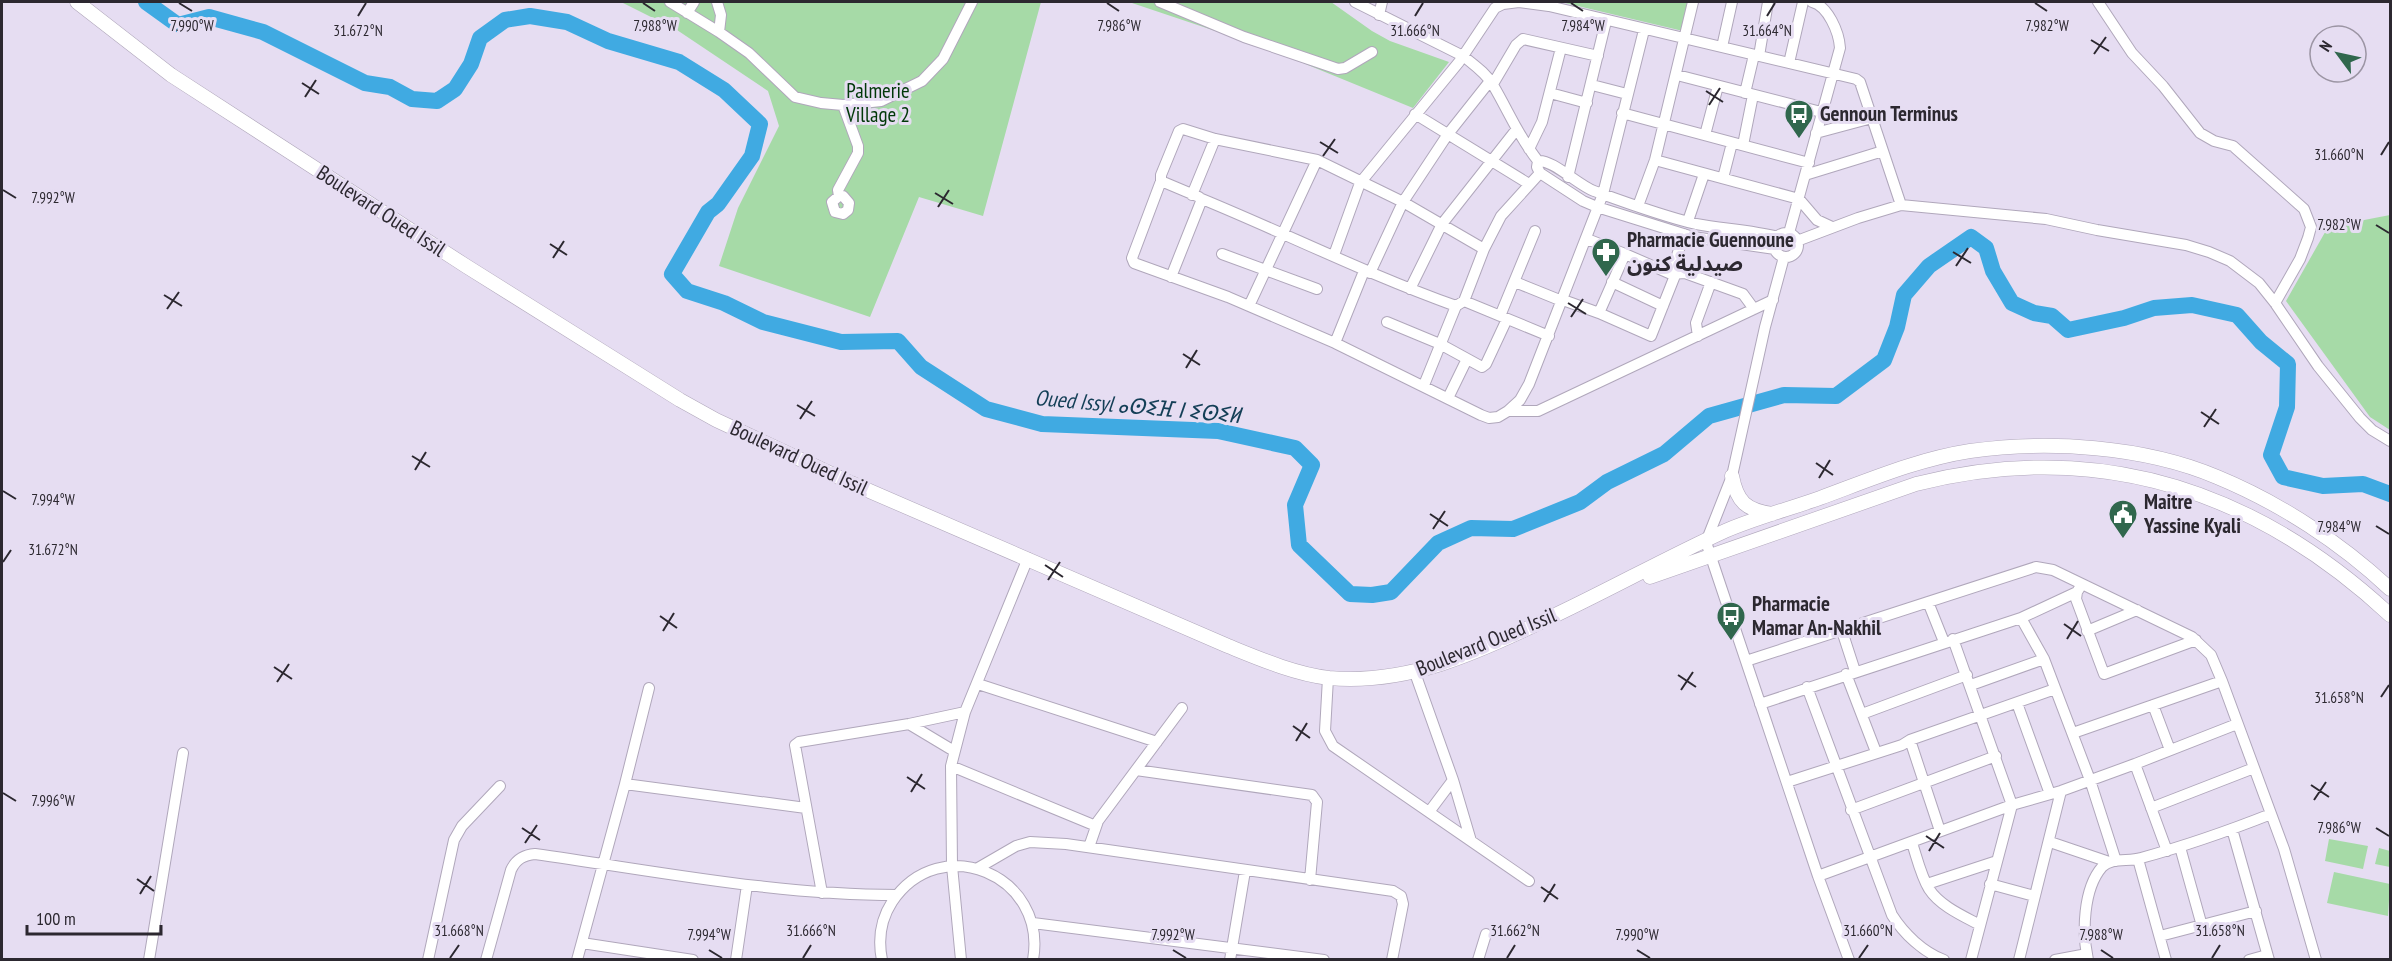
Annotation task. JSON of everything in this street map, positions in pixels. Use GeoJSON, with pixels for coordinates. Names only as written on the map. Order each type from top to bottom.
{"type":"FeatureCollection","features":[{"type":"Feature","properties":{"kind":"main road","name":"Boulevard Oued Issil"},"geometry":{"type":"LineString","coordinates":[[77,2],[171,75],[466,266],[680,400],[716,420],[851,483],[1237,650],[1285,667],[1328,678],[1371,678],[1415,673],[1449,662],[1504,640],[1727,531],[1910,465],[1968,452],[2011,447],[2074,447],[2123,452],[2160,460],[2216,477],[2302,522],[2346,552],[2391,589]]}},
{"type":"Feature","properties":{"kind":"main road","name":"Boulevard Oued Issil"},"geometry":{"type":"LineString","coordinates":[[1594,597],[1898,490],[1952,475],[1991,469],[2090,468],[2171,484],[2243,513],[2323,560],[2366,592],[2391,615]]}},
{"type":"Feature","properties":{"kind":"main road"},"geometry":{"type":"LineString","coordinates":[[1732,476],[1735,491],[1744,504],[1761,512],[1774,514]]}},
{"type":"Feature","properties":{"kind":"street"},"geometry":{"type":"LineString","coordinates":[[670,2],[749,53],[795,97],[843,105],[881,101],[922,81],[944,59],[972,2]]}},
{"type":"Feature","properties":{"kind":"street"},"geometry":{"type":"LineString","coordinates":[[687,13],[694,2]]}},
{"type":"Feature","properties":{"kind":"street"},"geometry":{"type":"LineString","coordinates":[[717,2],[721,15],[719,32]]}},
{"type":"Feature","properties":{"kind":"street"},"geometry":{"type":"LineString","coordinates":[[1160,2],[1171,4],[1188,15],[1234,33],[1338,69],[1345,68],[1372,52]]}},
{"type":"Feature","properties":{"kind":"street"},"geometry":{"type":"LineString","coordinates":[[1354,2],[1463,56],[1491,82],[1516,130],[1538,161],[1540,173],[1583,201],[1684,234],[1780,253],[1795,253],[1788,237]]}},
{"type":"Feature","properties":{"kind":"street"},"geometry":{"type":"LineString","coordinates":[[1379,15],[1382,2]]}},
{"type":"Feature","properties":{"kind":"street"},"geometry":{"type":"LineString","coordinates":[[1638,206],[1655,160],[1694,2]]}},
{"type":"Feature","properties":{"kind":"street"},"geometry":{"type":"LineString","coordinates":[[1722,47],[1732,2]]}},
{"type":"Feature","properties":{"kind":"street"},"geometry":{"type":"LineString","coordinates":[[1723,178],[1737,144],[1768,2]]}},
{"type":"Feature","properties":{"kind":"street"},"geometry":{"type":"LineString","coordinates":[[1789,63],[1803,2]]}},
{"type":"Feature","properties":{"kind":"street"},"geometry":{"type":"LineString","coordinates":[[1812,2],[1823,6],[1840,48],[1788,237],[1780,253],[1773,300],[1737,458],[1706,542],[1818,876],[1849,960]]}},
{"type":"Feature","properties":{"kind":"street"},"geometry":{"type":"LineString","coordinates":[[2098,2],[2132,53],[2163,86],[2200,133],[2214,141],[2233,146],[2304,209],[2311,227],[2308,238],[2300,259],[2276,303]]}},
{"type":"Feature","properties":{"kind":"street"},"geometry":{"type":"LineString","coordinates":[[1334,255],[1360,183],[1463,56],[1495,8],[1503,4],[1534,3],[1832,72],[1860,82],[1901,205]]}},
{"type":"Feature","properties":{"kind":"street"},"geometry":{"type":"LineString","coordinates":[[1568,177],[1606,21]]}},
{"type":"Feature","properties":{"kind":"street"},"geometry":{"type":"LineString","coordinates":[[1484,249],[1403,202],[1317,160],[1215,139],[1185,130],[1179,131],[1132,258],[1134,263],[1249,306],[1335,343],[1489,418],[1498,417],[1508,411],[1525,393],[1587,239],[1603,194],[1644,30]]}},
{"type":"Feature","properties":{"kind":"street"},"geometry":{"type":"LineString","coordinates":[[1335,343],[1367,272],[1403,202],[1448,134],[1491,82],[1516,45],[1523,39],[1598,56]]}},
{"type":"Feature","properties":{"kind":"street"},"geometry":{"type":"LineString","coordinates":[[1529,149],[1542,122],[1560,48]]}},
{"type":"Feature","properties":{"kind":"street"},"geometry":{"type":"LineString","coordinates":[[1677,75],[1821,112]]}},
{"type":"Feature","properties":{"kind":"street"},"geometry":{"type":"LineString","coordinates":[[1592,85],[1627,94]]}},
{"type":"Feature","properties":{"kind":"street"},"geometry":{"type":"LineString","coordinates":[[1705,135],[1718,86]]}},
{"type":"Feature","properties":{"kind":"street"},"geometry":{"type":"LineString","coordinates":[[1550,93],[1587,103]]}},
{"type":"Feature","properties":{"kind":"street"},"geometry":{"type":"LineString","coordinates":[[839,196],[838,190],[858,153],[858,146],[843,105]]}},
{"type":"Feature","properties":{"kind":"street"},"geometry":{"type":"LineString","coordinates":[[1622,113],[1809,163]]}},
{"type":"Feature","properties":{"kind":"street"},"geometry":{"type":"LineString","coordinates":[[1415,114],[1528,184]]}},
{"type":"Feature","properties":{"kind":"street"},"geometry":{"type":"LineString","coordinates":[[1816,133],[1872,118]]}},
{"type":"Feature","properties":{"kind":"street"},"geometry":{"type":"LineString","coordinates":[[1410,289],[1442,224],[1516,130]]}},
{"type":"Feature","properties":{"kind":"street"},"geometry":{"type":"LineString","coordinates":[[1171,277],[1215,139]]}},
{"type":"Feature","properties":{"kind":"street"},"geometry":{"type":"LineString","coordinates":[[1805,175],[1883,151]]}},
{"type":"Feature","properties":{"kind":"street"},"geometry":{"type":"LineString","coordinates":[[1249,306],[1317,160]]}},
{"type":"Feature","properties":{"kind":"street"},"geometry":{"type":"LineString","coordinates":[[1655,160],[1799,199],[1817,220],[1832,227]]}},
{"type":"Feature","properties":{"kind":"street"},"geometry":{"type":"LineString","coordinates":[[1538,161],[1549,162],[1568,177],[1603,194],[1638,206],[1688,221],[1788,237],[1832,227],[1901,205],[2046,219],[2186,245],[2209,252],[2246,271],[2276,303],[2318,366],[2360,418],[2372,430],[2391,441]]}},
{"type":"Feature","properties":{"kind":"street"},"geometry":{"type":"LineString","coordinates":[[1424,385],[1440,344],[1501,216],[1540,173]]}},
{"type":"Feature","properties":{"kind":"street"},"geometry":{"type":"LineString","coordinates":[[1688,221],[1704,174]]}},
{"type":"Feature","properties":{"kind":"street"},"geometry":{"type":"LineString","coordinates":[[1161,181],[1334,255],[1367,272],[1410,289],[1504,317],[1549,336]]}},
{"type":"Feature","properties":{"kind":"street"},"geometry":{"type":"LineString","coordinates":[[1387,322],[1440,344],[1482,367],[1485,365],[1504,317],[1535,231]]}},
{"type":"Feature","properties":{"kind":"street"},"geometry":{"type":"LineString","coordinates":[[1652,335],[1684,234]]}},
{"type":"Feature","properties":{"kind":"street"},"geometry":{"type":"LineString","coordinates":[[1587,239],[1673,273],[1685,273],[1743,294],[1754,309]]}},
{"type":"Feature","properties":{"kind":"street"},"geometry":{"type":"LineString","coordinates":[[1222,254],[1317,289]]}},
{"type":"Feature","properties":{"kind":"street"},"geometry":{"type":"LineString","coordinates":[[1599,313],[1625,254]]}},
{"type":"Feature","properties":{"kind":"street"},"geometry":{"type":"LineString","coordinates":[[1515,282],[1599,313],[1648,336],[1652,335]]}},
{"type":"Feature","properties":{"kind":"street"},"geometry":{"type":"LineString","coordinates":[[1612,282],[1663,306]]}},
{"type":"Feature","properties":{"kind":"street"},"geometry":{"type":"LineString","coordinates":[[1698,336],[1696,323],[1711,282]]}},
{"type":"Feature","properties":{"kind":"street"},"geometry":{"type":"LineString","coordinates":[[1508,411],[1538,411],[1773,300]]}},
{"type":"Feature","properties":{"kind":"street"},"geometry":{"type":"LineString","coordinates":[[1652,335],[1663,352]]}},
{"type":"Feature","properties":{"kind":"street"},"geometry":{"type":"LineString","coordinates":[[1448,398],[1467,359]]}},
{"type":"Feature","properties":{"kind":"street"},"geometry":{"type":"LineString","coordinates":[[960,960],[952,866],[951,766],[965,712],[1028,558]]}},
{"type":"Feature","properties":{"kind":"street"},"geometry":{"type":"LineString","coordinates":[[1746,661],[2036,567],[2054,570],[2079,588],[2137,610],[2196,640],[2211,655],[2222,681],[2297,887],[2316,960]]}},
{"type":"Feature","properties":{"kind":"street"},"geometry":{"type":"LineString","coordinates":[[1760,704],[2021,618],[2079,588]]}},
{"type":"Feature","properties":{"kind":"street"},"geometry":{"type":"LineString","coordinates":[[2079,588],[2076,598],[2104,674],[2196,640]]}},
{"type":"Feature","properties":{"kind":"street"},"geometry":{"type":"LineString","coordinates":[[1928,602],[1969,680],[2012,805],[1971,960]]}},
{"type":"Feature","properties":{"kind":"street"},"geometry":{"type":"LineString","coordinates":[[2088,631],[2137,610]]}},
{"type":"Feature","properties":{"kind":"street"},"geometry":{"type":"LineString","coordinates":[[2021,618],[2044,659],[2073,734],[2090,780],[2112,861]]}},
{"type":"Feature","properties":{"kind":"street"},"geometry":{"type":"LineString","coordinates":[[1842,631],[1862,714],[1876,752]]}},
{"type":"Feature","properties":{"kind":"street"},"geometry":{"type":"LineString","coordinates":[[1862,714],[2044,659]]}},
{"type":"Feature","properties":{"kind":"street"},"geometry":{"type":"LineString","coordinates":[[1415,673],[1472,841]]}},
{"type":"Feature","properties":{"kind":"street"},"geometry":{"type":"LineString","coordinates":[[1328,678],[1325,731],[1329,742],[1529,881]]}},
{"type":"Feature","properties":{"kind":"street"},"geometry":{"type":"LineString","coordinates":[[2073,734],[2222,681]]}},
{"type":"Feature","properties":{"kind":"street"},"geometry":{"type":"LineString","coordinates":[[978,684],[1157,742]]}},
{"type":"Feature","properties":{"kind":"street"},"geometry":{"type":"LineString","coordinates":[[1807,687],[1869,859],[1892,915],[1913,941],[1939,959]]}},
{"type":"Feature","properties":{"kind":"street"},"geometry":{"type":"LineString","coordinates":[[577,960],[649,688]]}},
{"type":"Feature","properties":{"kind":"street"},"geometry":{"type":"LineString","coordinates":[[1786,782],[1902,745],[1910,740],[2055,689]]}},
{"type":"Feature","properties":{"kind":"street"},"geometry":{"type":"LineString","coordinates":[[2017,703],[2050,794]]}},
{"type":"Feature","properties":{"kind":"street"},"geometry":{"type":"LineString","coordinates":[[2153,705],[2170,750]]}},
{"type":"Feature","properties":{"kind":"street"},"geometry":{"type":"LineString","coordinates":[[1089,847],[1096,826],[1182,708]]}},
{"type":"Feature","properties":{"kind":"street"},"geometry":{"type":"LineString","coordinates":[[822,893],[795,750],[797,743],[965,712]]}},
{"type":"Feature","properties":{"kind":"street"},"geometry":{"type":"LineString","coordinates":[[909,724],[954,751]]}},
{"type":"Feature","properties":{"kind":"street"},"geometry":{"type":"LineString","coordinates":[[1818,876],[2012,805],[2061,791],[2236,724]]}},
{"type":"Feature","properties":{"kind":"street"},"geometry":{"type":"LineString","coordinates":[[1910,740],[1940,831]]}},
{"type":"Feature","properties":{"kind":"street"},"geometry":{"type":"LineString","coordinates":[[149,960],[183,753]]}},
{"type":"Feature","properties":{"kind":"street"},"geometry":{"type":"LineString","coordinates":[[1851,810],[1996,756]]}},
{"type":"Feature","properties":{"kind":"street"},"geometry":{"type":"LineString","coordinates":[[2135,764],[2167,850]]}},
{"type":"Feature","properties":{"kind":"street"},"geometry":{"type":"LineString","coordinates":[[951,766],[1096,826]]}},
{"type":"Feature","properties":{"kind":"street"},"geometry":{"type":"LineString","coordinates":[[2151,808],[2254,768]]}},
{"type":"Feature","properties":{"kind":"street"},"geometry":{"type":"LineString","coordinates":[[1136,770],[1312,795],[1317,802],[1310,879]]}},
{"type":"Feature","properties":{"kind":"street"},"geometry":{"type":"LineString","coordinates":[[1429,812],[1453,780]]}},
{"type":"Feature","properties":{"kind":"street"},"geometry":{"type":"LineString","coordinates":[[625,784],[806,808]]}},
{"type":"Feature","properties":{"kind":"street"},"geometry":{"type":"LineString","coordinates":[[428,960],[454,840],[462,826],[500,786]]}},
{"type":"Feature","properties":{"kind":"street"},"geometry":{"type":"LineString","coordinates":[[2019,960],[2061,791]]}},
{"type":"Feature","properties":{"kind":"street"},"geometry":{"type":"LineString","coordinates":[[2050,842],[2112,861],[2138,859],[2232,830],[2271,814]]}},
{"type":"Feature","properties":{"kind":"street"},"geometry":{"type":"LineString","coordinates":[[2232,830],[2268,957],[2249,960]]}},
{"type":"Feature","properties":{"kind":"street"},"geometry":{"type":"LineString","coordinates":[[978,868],[1016,846],[1030,842],[1089,847],[1245,871],[1385,889],[1401,896],[1403,904],[1392,960]]}},
{"type":"Feature","properties":{"kind":"street"},"geometry":{"type":"LineString","coordinates":[[1912,843],[1927,884],[1941,902],[1980,926]]}},
{"type":"Feature","properties":{"kind":"street"},"geometry":{"type":"LineString","coordinates":[[2180,847],[2202,926]]}},
{"type":"Feature","properties":{"kind":"street"},"geometry":{"type":"LineString","coordinates":[[486,960],[511,870],[517,861],[535,854],[747,885],[822,893],[897,895]]}},
{"type":"Feature","properties":{"kind":"street"},"geometry":{"type":"LineString","coordinates":[[2138,859],[2166,960]]}},
{"type":"Feature","properties":{"kind":"street"},"geometry":{"type":"LineString","coordinates":[[1927,884],[1997,861]]}},
{"type":"Feature","properties":{"kind":"street"},"geometry":{"type":"LineString","coordinates":[[2055,960],[2088,957],[2084,932],[2087,905],[2102,867],[2112,861]]}},
{"type":"Feature","properties":{"kind":"street"},"geometry":{"type":"LineString","coordinates":[[882,960],[880,936],[884,921],[897,895],[920,875],[952,866],[978,868],[1003,879],[1022,898],[1033,923],[1036,945],[1033,960]]}},
{"type":"Feature","properties":{"kind":"street"},"geometry":{"type":"LineString","coordinates":[[1230,960],[1245,871]]}},
{"type":"Feature","properties":{"kind":"street"},"geometry":{"type":"LineString","coordinates":[[1990,884],[2034,896]]}},
{"type":"Feature","properties":{"kind":"street"},"geometry":{"type":"LineString","coordinates":[[736,960],[747,885]]}},
{"type":"Feature","properties":{"kind":"street"},"geometry":{"type":"LineString","coordinates":[[2160,936],[2256,911]]}},
{"type":"Feature","properties":{"kind":"street"},"geometry":{"type":"LineString","coordinates":[[1033,923],[1324,960]]}},
{"type":"Feature","properties":{"kind":"street"},"geometry":{"type":"LineString","coordinates":[[1478,960],[1486,934]]}},
{"type":"Feature","properties":{"kind":"street"},"geometry":{"type":"LineString","coordinates":[[582,943],[693,960]]}},
{"type":"Feature","properties":{"kind":"green space","name":"Palmerie Village 2"},"geometry":{"type":"Polygon","coordinates":[[[621,2],[1041,2],[983,216],[919,197],[870,317],[719,266],[738,208],[779,126],[768,91],[677,30],[621,2]]]}},
{"type":"Feature","properties":{"kind":"green space"},"geometry":{"type":"Polygon","coordinates":[[[1129,2],[1331,2],[1390,41],[1449,62],[1413,108],[1269,49],[1129,2]]]}},
{"type":"Feature","properties":{"kind":"green space"},"geometry":{"type":"Polygon","coordinates":[[[1561,2],[1692,2],[1687,32],[1561,2]]]}},
{"type":"Feature","properties":{"kind":"green space"},"geometry":{"type":"Polygon","coordinates":[[[2390,215],[2390,430],[2370,417],[2286,301],[2328,227],[2390,215]]]}},
{"type":"Feature","properties":{"kind":"green space"},"geometry":{"type":"Polygon","coordinates":[[[2329,839],[2368,846],[2363,869],[2325,861],[2329,839]]]}},
{"type":"Feature","properties":{"kind":"green space"},"geometry":{"type":"Polygon","coordinates":[[[2379,848],[2390,851],[2390,867],[2375,864],[2379,848]]]}},
{"type":"Feature","properties":{"kind":"green space"},"geometry":{"type":"Polygon","coordinates":[[[2334,872],[2390,884],[2388,916],[2327,903],[2334,872]]]}},
{"type":"Feature","properties":{"kind":"waterway","name":"Oued Issyl ⴰⵙⵉⴼ ⵏ ⵉⵙⵉⵍ"},"geometry":{"type":"LineString","coordinates":[[146,2],[178,25],[209,17],[263,32],[365,83],[390,87],[412,99],[437,101],[455,89],[471,64],[480,38],[505,20],[530,16],[567,22],[608,41],[679,62],[724,90],[760,124],[752,156],[718,204],[708,212],[672,274],[687,291],[724,303],[763,322],[841,342],[898,341],[921,367],[986,409],[1042,424],[1218,431],[1295,448],[1312,465],[1295,505],[1299,545],[1350,594],[1372,595],[1391,592],[1438,543],[1471,528],[1513,529],[1580,502],[1607,482],[1664,454],[1709,416],[1784,395],[1836,396],[1884,360],[1897,327],[1904,295],[1929,266],[1971,237],[1986,248],[1993,271],[2012,303],[2034,313],[2052,316],[2068,330],[2124,318],[2154,308],[2192,305],[2237,315],[2261,342],[2288,364],[2287,407],[2271,455],[2283,477],[2323,486],[2363,484],[2390,494]]}},
{"type":"Feature","properties":{"kind":"place","name":"Gennoun Terminus"},"geometry":{"type":"Point","coordinates":[1799,140]}},
{"type":"Feature","properties":{"kind":"place","name":"Pharmacie Guennoune صيدلية كنون"},"geometry":{"type":"Point","coordinates":[1606,278]}},
{"type":"Feature","properties":{"kind":"place","name":"Maitre Yassine Kyali"},"geometry":{"type":"Point","coordinates":[2123,540]}},
{"type":"Feature","properties":{"kind":"place","name":"Pharmacie Mamar An-Nakhil"},"geometry":{"type":"Point","coordinates":[1731,642]}}]}
